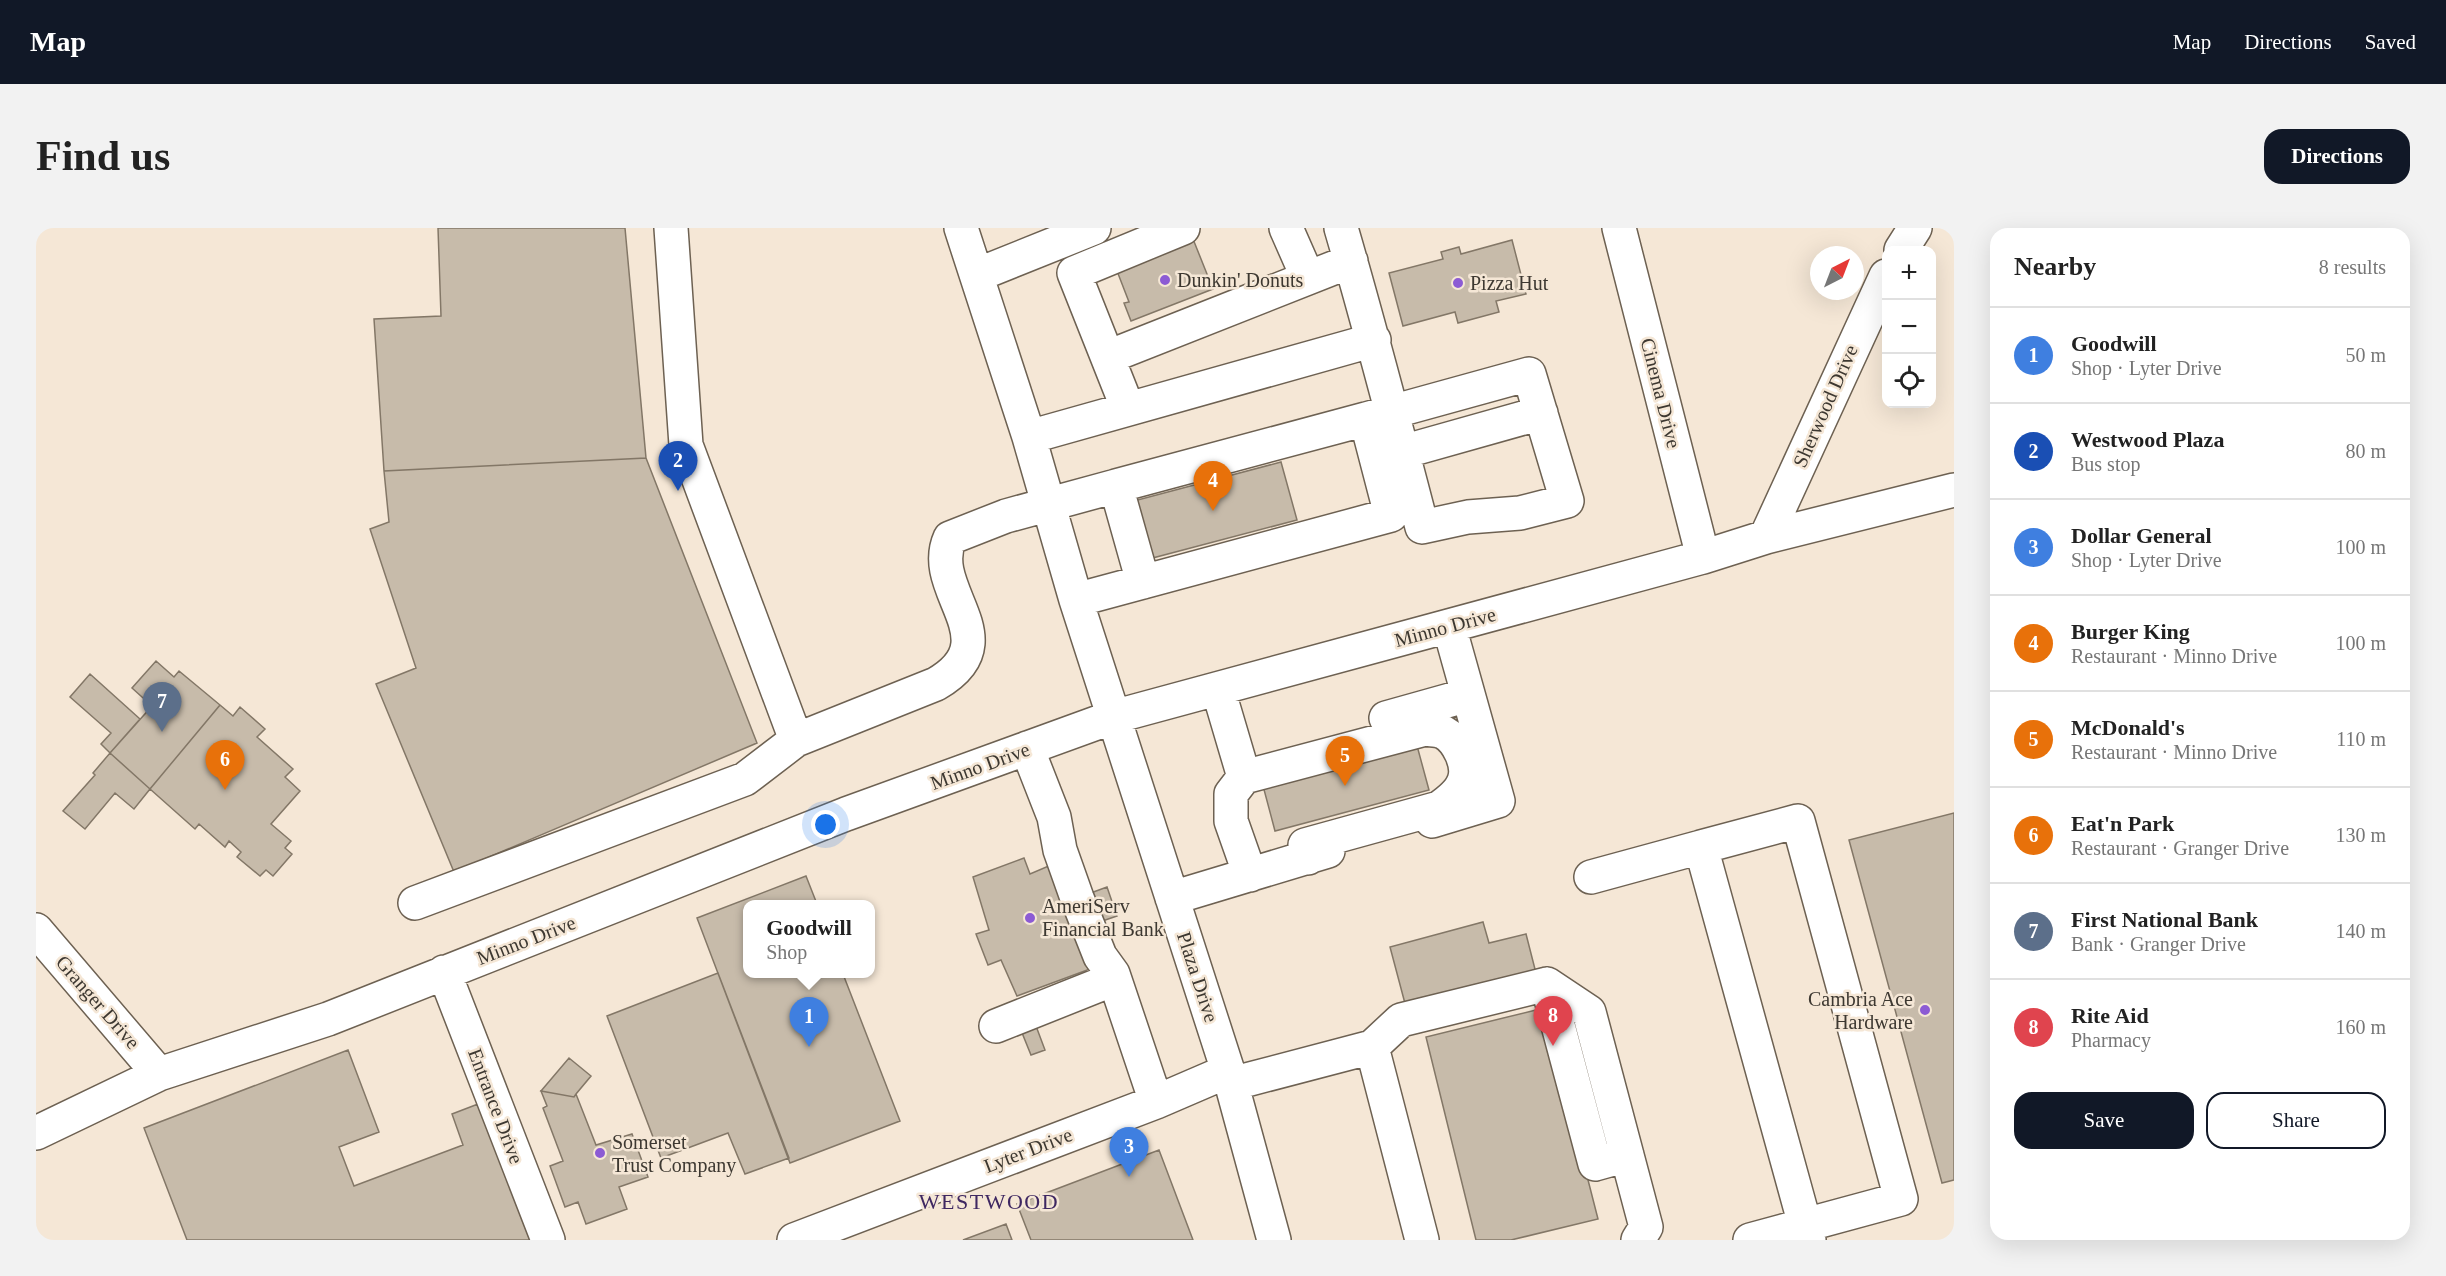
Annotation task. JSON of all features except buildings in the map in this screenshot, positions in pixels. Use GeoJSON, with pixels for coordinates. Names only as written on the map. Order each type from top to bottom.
{"type":"FeatureCollection","features":[{"type":"Feature","properties":{"kind":"street"},"geometry":{"type":"LineString","coordinates":[[671,228],[686,445],[796,740]]}},
{"type":"Feature","properties":{"kind":"street","name":"Plaza Drive"},"geometry":{"type":"LineString","coordinates":[[961,228],[1029,437],[1076,600],[1229,1077],[1274,1240]]}},
{"type":"Feature","properties":{"kind":"street"},"geometry":{"type":"LineString","coordinates":[[977,275],[1094,228]]}},
{"type":"Feature","properties":{"kind":"street"},"geometry":{"type":"LineString","coordinates":[[1128,409],[1074,273],[1183,228]]}},
{"type":"Feature","properties":{"kind":"street"},"geometry":{"type":"LineString","coordinates":[[1286,228],[1308,278]]}},
{"type":"Feature","properties":{"kind":"street"},"geometry":{"type":"LineString","coordinates":[[415,903],[746,778],[796,740],[936,684],[950,676],[963,664],[969,646],[967,629],[944,558],[950,538],[1006,516],[1379,415],[1528,374],[1567,501],[1520,513],[1468,517],[1422,527],[1390,456],[1379,415],[1374,340],[1341,228]]}},
{"type":"Feature","properties":{"kind":"street","name":"Cinema Drive"},"geometry":{"type":"LineString","coordinates":[[1619,228],[1703,557]]}},
{"type":"Feature","properties":{"kind":"street"},"geometry":{"type":"LineString","coordinates":[[1904,246],[1915,228]]}},
{"type":"Feature","properties":{"kind":"street"},"geometry":{"type":"LineString","coordinates":[[1108,357],[1351,261]]}},
{"type":"Feature","properties":{"kind":"street","name":"Sherwood Drive"},"geometry":{"type":"LineString","coordinates":[[1766,537],[1882,287]]}},
{"type":"Feature","properties":{"kind":"street"},"geometry":{"type":"LineString","coordinates":[[1029,437],[1374,340]]}},
{"type":"Feature","properties":{"kind":"street"},"geometry":{"type":"LineString","coordinates":[[1390,456],[1540,414]]}},
{"type":"Feature","properties":{"kind":"street"},"geometry":{"type":"LineString","coordinates":[[1076,600],[1391,515],[1390,456]]}},
{"type":"Feature","properties":{"kind":"street"},"geometry":{"type":"LineString","coordinates":[[1116,486],[1143,582]]}},
{"type":"Feature","properties":{"kind":"street","name":"Minno Drive"},"geometry":{"type":"LineString","coordinates":[[36,1133],[159,1074],[328,1019],[846,814],[1113,717],[1703,557],[1766,537],[1954,490]]}},
{"type":"Feature","properties":{"kind":"street"},"geometry":{"type":"LineString","coordinates":[[1172,898],[1498,801],[1449,626]]}},
{"type":"Feature","properties":{"kind":"street"},"geometry":{"type":"LineString","coordinates":[[1218,689],[1241,767],[1231,794],[1231,821],[1250,874]]}},
{"type":"Feature","properties":{"kind":"street"},"geometry":{"type":"LineString","coordinates":[[1241,767],[1468,695]]}},
{"type":"Feature","properties":{"kind":"street"},"geometry":{"type":"LineString","coordinates":[[1241,767],[1425,729],[1442,731],[1456,742],[1464,762],[1465,780],[1455,796],[1439,808],[1305,845],[1308,858]]}},
{"type":"Feature","properties":{"kind":"street"},"geometry":{"type":"LineString","coordinates":[[1027,748],[1054,817],[1075,842],[1117,949],[1116,983],[1156,1102]]}},
{"type":"Feature","properties":{"kind":"street"},"geometry":{"type":"LineString","coordinates":[[1591,877],[1798,821],[1901,1199],[1807,1233],[1750,1240]]}},
{"type":"Feature","properties":{"kind":"street"},"geometry":{"type":"LineString","coordinates":[[1701,848],[1807,1233]]}},
{"type":"Feature","properties":{"kind":"street","name":"Granger Drive"},"geometry":{"type":"LineString","coordinates":[[36,930],[159,1074]]}},
{"type":"Feature","properties":{"kind":"street","name":"Entrance Drive"},"geometry":{"type":"LineString","coordinates":[[444,972],[548,1240]]}},
{"type":"Feature","properties":{"kind":"street"},"geometry":{"type":"LineString","coordinates":[[999,1034],[1116,983]]}},
{"type":"Feature","properties":{"kind":"street"},"geometry":{"type":"LineString","coordinates":[[1422,1240],[1372,1047],[1401,1020],[1559,992],[1589,1012],[1611,1159],[1646,1227],[1638,1240]]}},
{"type":"Feature","properties":{"kind":"street","name":"Lyter Drive"},"geometry":{"type":"LineString","coordinates":[[794,1240],[1156,1102],[1229,1077],[1372,1047]]}},
{"type":"Feature","properties":{"kind":"place","name":"Dunkin' Donuts"},"geometry":{"type":"Point","coordinates":[1165,280]}},
{"type":"Feature","properties":{"kind":"place","name":"Pizza Hut"},"geometry":{"type":"Point","coordinates":[1458,283]}},
{"type":"Feature","properties":{"kind":"place","name":"Westwood Plaza"},"geometry":{"type":"Point","coordinates":[678,491]}},
{"type":"Feature","properties":{"kind":"place","name":"Burger King"},"geometry":{"type":"Point","coordinates":[1213,511]}},
{"type":"Feature","properties":{"kind":"place","name":"First National Bank"},"geometry":{"type":"Point","coordinates":[162,732]}},
{"type":"Feature","properties":{"kind":"place","name":"McDonald's"},"geometry":{"type":"Point","coordinates":[1345,786]}},
{"type":"Feature","properties":{"kind":"place","name":"Eat'n Park"},"geometry":{"type":"Point","coordinates":[225,790]}},
{"type":"Feature","properties":{"kind":"place","name":"AmeriServ Financial Bank"},"geometry":{"type":"Point","coordinates":[1030,918]}},
{"type":"Feature","properties":{"kind":"place","name":"Cambria Ace Hardware"},"geometry":{"type":"Point","coordinates":[1925,1010]}},
{"type":"Feature","properties":{"kind":"place","name":"Rite Aid"},"geometry":{"type":"Point","coordinates":[1553,1046]}},
{"type":"Feature","properties":{"kind":"place","name":"Goodwill"},"geometry":{"type":"Point","coordinates":[809,1047]}},
{"type":"Feature","properties":{"kind":"place","name":"Somerset Trust Company"},"geometry":{"type":"Point","coordinates":[600,1153]}},
{"type":"Feature","properties":{"kind":"place","name":"Dollar General"},"geometry":{"type":"Point","coordinates":[1129,1177]}},
{"type":"Feature","properties":{"kind":"district","name":"WESTWOOD"},"geometry":{"type":"Point","coordinates":[989,1201]}}]}
